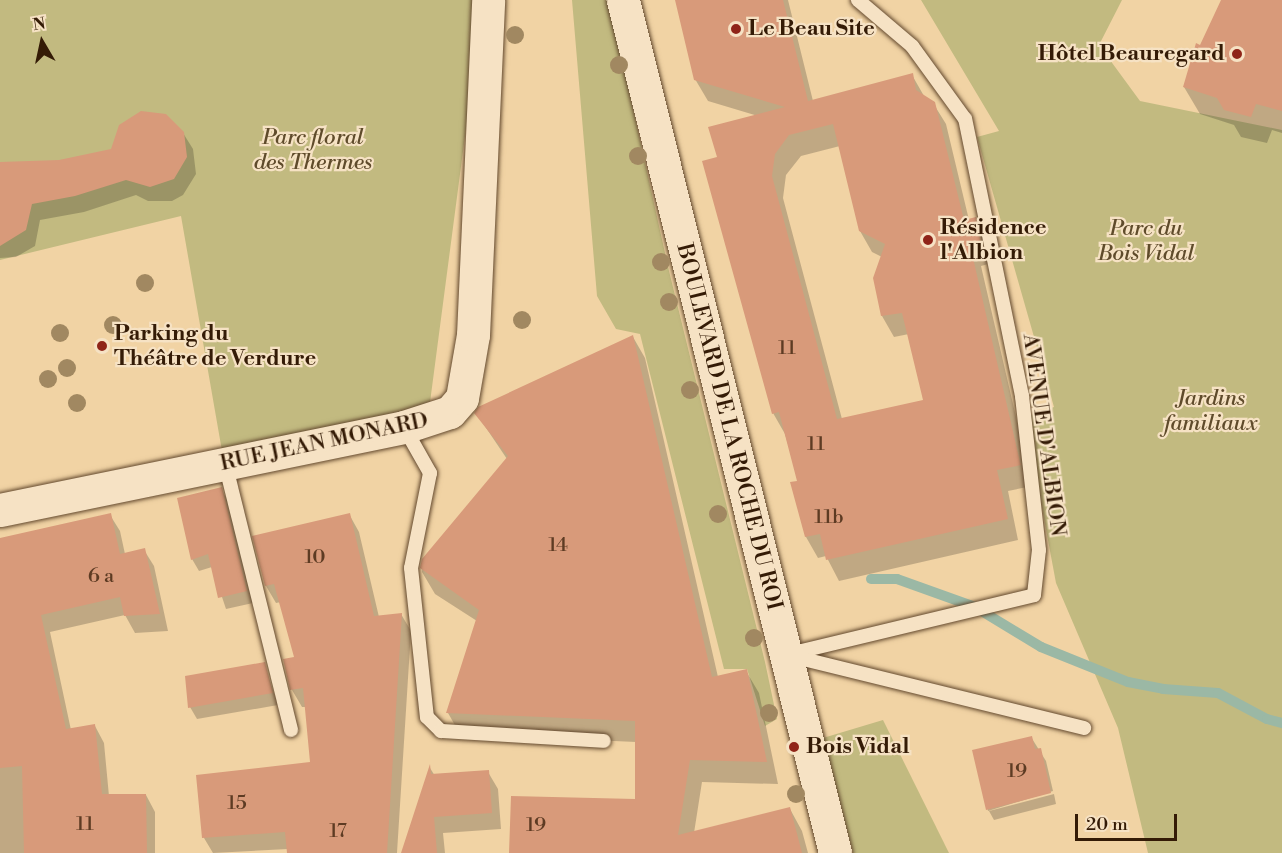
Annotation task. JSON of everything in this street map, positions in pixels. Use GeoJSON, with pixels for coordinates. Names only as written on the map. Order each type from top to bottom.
{"type":"FeatureCollection","features":[{"type":"Feature","properties":{"kind":"street","name":"RUE JEAN MONARD"},"geometry":{"type":"LineString","coordinates":[[0,510],[404,427],[450,412],[462,398],[469,371],[488,0]]}},
{"type":"Feature","properties":{"kind":"street","name":"BOULEVARD DE LA ROCHE DU ROI"},"geometry":{"type":"LineString","coordinates":[[623,0],[835,853]]}},
{"type":"Feature","properties":{"kind":"lane","name":"AVENUE D'ALBION"},"geometry":{"type":"LineString","coordinates":[[785,655],[1034,595],[1039,550],[1023,396],[965,119],[912,46],[858,0]]}},
{"type":"Feature","properties":{"kind":"lane"},"geometry":{"type":"LineString","coordinates":[[404,427],[430,473],[411,568],[427,717],[441,731],[604,741]]}},
{"type":"Feature","properties":{"kind":"lane"},"geometry":{"type":"LineString","coordinates":[[225,463],[291,730]]}},
{"type":"Feature","properties":{"kind":"lane"},"geometry":{"type":"LineString","coordinates":[[785,655],[1084,728]]}},
{"type":"Feature","properties":{"kind":"green space","name":"Parc floral des Thermes"},"geometry":{"type":"Polygon","coordinates":[[[0,0],[474,0],[475,60],[429,410],[222,451],[181,216],[0,260],[0,0]]]}},
{"type":"Feature","properties":{"kind":"green space"},"geometry":{"type":"Polygon","coordinates":[[[572,0],[609,0],[669,271],[765,662],[777,719],[765,726],[747,669],[724,669],[640,334],[616,329],[597,296],[572,0]]]}},
{"type":"Feature","properties":{"kind":"green space","name":"Parc du Bois Vidal"},"geometry":{"type":"Polygon","coordinates":[[[921,0],[1122,0],[1099,45],[1140,101],[1282,130],[1282,853],[1148,853],[1118,728],[1056,583],[1025,417],[1054,407],[977,137],[999,131],[921,0]]]}},
{"type":"Feature","properties":{"kind":"green space"},"geometry":{"type":"Polygon","coordinates":[[[883,720],[949,853],[853,853],[823,738],[883,720]]]}},
{"type":"Feature","properties":{"kind":"building"},"geometry":{"type":"Polygon","coordinates":[[[675,0],[783,0],[808,101],[913,73],[916,90],[935,102],[964,220],[976,217],[981,243],[970,245],[1021,465],[997,470],[1008,519],[826,560],[820,534],[805,537],[790,482],[797,481],[779,412],[772,414],[702,161],[717,157],[708,127],[785,107],[694,80],[675,0]],[[833,124],[789,135],[775,154],[772,176],[837,419],[923,400],[902,313],[881,316],[873,278],[885,244],[859,231],[833,124]]]}},
{"type":"Feature","properties":{"kind":"building","name":"Hôtel Beauregard"},"geometry":{"type":"Polygon","coordinates":[[[1221,0],[1282,0],[1282,111],[1256,104],[1251,117],[1224,110],[1217,98],[1183,87],[1196,43],[1200,45],[1221,0]]]}},
{"type":"Feature","properties":{"kind":"building"},"geometry":{"type":"Polygon","coordinates":[[[141,111],[166,114],[184,132],[187,157],[174,179],[150,187],[126,180],[75,196],[32,204],[26,230],[0,246],[0,162],[59,160],[111,149],[119,125],[141,111]]]}},
{"type":"Feature","properties":{"kind":"building"},"geometry":{"type":"Polygon","coordinates":[[[633,335],[712,677],[747,669],[767,762],[690,760],[678,835],[790,807],[802,853],[509,853],[511,796],[635,799],[635,721],[446,713],[479,610],[420,568],[422,559],[508,456],[474,413],[478,407],[633,335]]]}},
{"type":"Feature","properties":{"kind":"building"},"geometry":{"type":"Polygon","coordinates":[[[222,487],[247,591],[218,598],[208,554],[191,560],[177,498],[222,487]]]}},
{"type":"Feature","properties":{"kind":"building"},"geometry":{"type":"Polygon","coordinates":[[[111,513],[120,554],[145,548],[160,614],[124,616],[120,597],[41,615],[66,729],[95,724],[102,794],[146,794],[147,853],[24,853],[22,766],[0,768],[0,538],[111,513]]]}},
{"type":"Feature","properties":{"kind":"building"},"geometry":{"type":"Polygon","coordinates":[[[350,513],[374,616],[402,613],[387,853],[287,853],[285,832],[202,838],[196,775],[310,762],[303,688],[290,690],[283,659],[294,657],[274,584],[265,586],[252,536],[350,513]]]}},
{"type":"Feature","properties":{"kind":"building"},"geometry":{"type":"Polygon","coordinates":[[[265,662],[273,693],[188,708],[185,676],[265,662]]]}},
{"type":"Feature","properties":{"kind":"building"},"geometry":{"type":"Polygon","coordinates":[[[1032,736],[1035,749],[1041,748],[1051,793],[986,810],[972,750],[1032,736]]]}},
{"type":"Feature","properties":{"kind":"building"},"geometry":{"type":"Polygon","coordinates":[[[430,764],[431,774],[489,770],[492,813],[434,817],[437,853],[401,853],[430,764]]]}},
{"type":"Feature","properties":{"kind":"waterway"},"geometry":{"type":"LineString","coordinates":[[871,579],[897,579],[975,607],[1041,647],[1128,682],[1163,689],[1218,693],[1267,719],[1282,723]]}},
{"type":"Feature","properties":{"kind":"place","name":"Le Beau Site"},"geometry":{"type":"Point","coordinates":[736,29]}},
{"type":"Feature","properties":{"kind":"place","name":"Hôtel Beauregard"},"geometry":{"type":"Point","coordinates":[1237,54]}},
{"type":"Feature","properties":{"kind":"place","name":"Résidence l'Albion"},"geometry":{"type":"Point","coordinates":[928,240]}},
{"type":"Feature","properties":{"kind":"place","name":"Parking du Théâtre de Verdure"},"geometry":{"type":"Point","coordinates":[102,346]}},
{"type":"Feature","properties":{"kind":"place","name":"Bois Vidal"},"geometry":{"type":"Point","coordinates":[794,747]}},
{"type":"Feature","properties":{"kind":"park label","name":"Jardins familiaux"},"geometry":{"type":"Point","coordinates":[1211,410]}}]}
